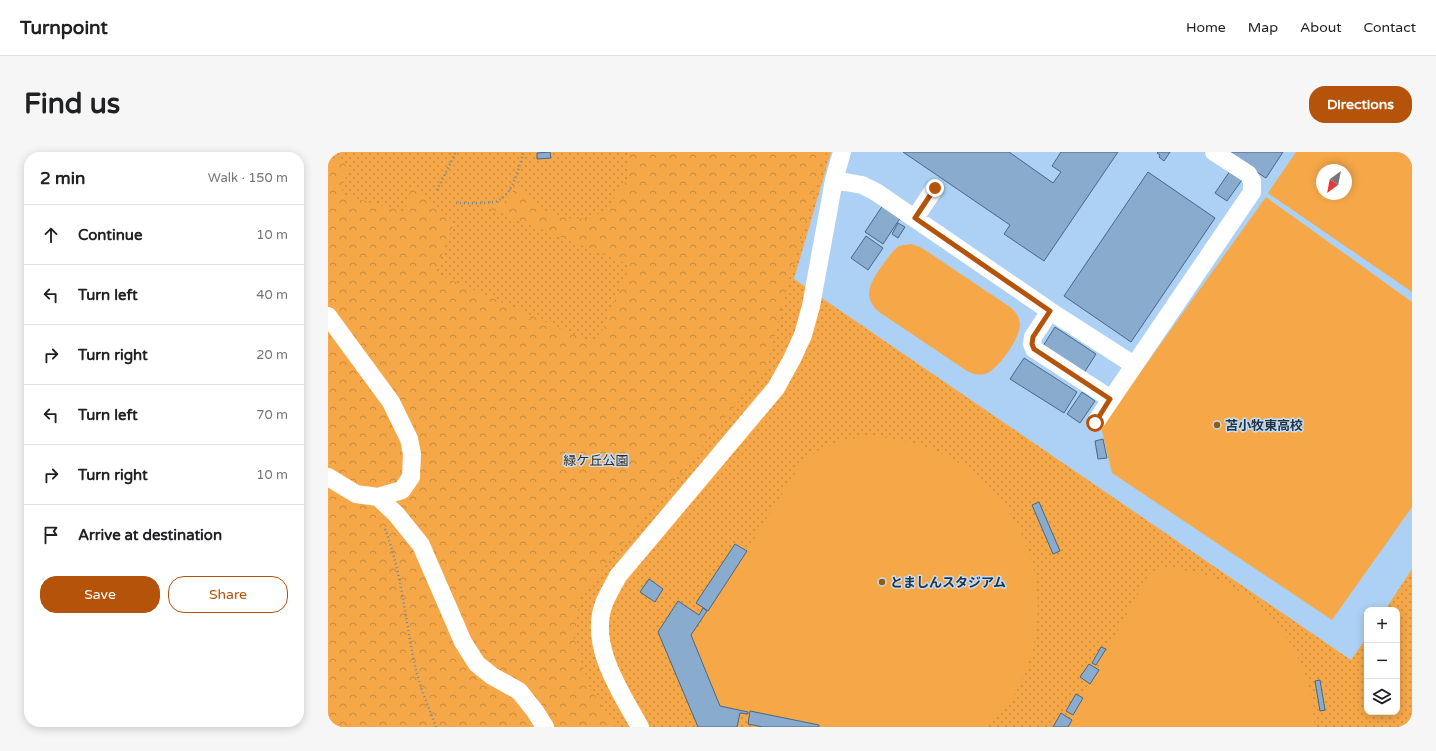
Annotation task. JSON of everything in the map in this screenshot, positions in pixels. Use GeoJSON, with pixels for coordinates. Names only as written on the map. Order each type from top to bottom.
{"type":"FeatureCollection","features":[{"type":"Feature","properties":{"kind":"street"},"geometry":{"type":"LineString","coordinates":[[640,727],[616,684],[602,649],[600,622],[605,602],[618,576],[776,388],[792,359],[803,335],[811,306],[834,180],[842,152]]}},
{"type":"Feature","properties":{"kind":"street"},"geometry":{"type":"LineString","coordinates":[[1095,423],[1252,192],[1252,181],[1248,174],[1214,152]]}},
{"type":"Feature","properties":{"kind":"street"},"geometry":{"type":"LineString","coordinates":[[834,180],[862,186],[876,192],[1050,311],[1134,365]]}},
{"type":"Feature","properties":{"kind":"street"},"geometry":{"type":"LineString","coordinates":[[915,218],[935,188]]}},
{"type":"Feature","properties":{"kind":"street"},"geometry":{"type":"LineString","coordinates":[[1050,311],[1033,337],[1032,344],[1034,349],[1110,399]]}},
{"type":"Feature","properties":{"kind":"street"},"geometry":{"type":"LineString","coordinates":[[328,316],[391,402],[409,439],[412,454],[411,476],[402,490],[378,497],[356,494],[328,477]]}},
{"type":"Feature","properties":{"kind":"street"},"geometry":{"type":"LineString","coordinates":[[378,497],[396,514],[421,545],[463,642],[477,664],[492,676],[519,691],[535,711],[545,727]]}},
{"type":"Feature","properties":{"kind":"path"},"geometry":{"type":"LineString","coordinates":[[437,190],[456,152]]}},
{"type":"Feature","properties":{"kind":"path"},"geometry":{"type":"LineString","coordinates":[[456,203],[496,202],[505,197],[513,184],[524,152]]}},
{"type":"Feature","properties":{"kind":"path"},"geometry":{"type":"LineString","coordinates":[[384,526],[402,591],[415,668],[436,727]]}},
{"type":"Feature","properties":{"kind":"green space","name":"緑ケ丘公園"},"geometry":{"type":"Polygon","coordinates":[[[328,152],[831,152],[794,279],[1351,660],[1364,641],[1364,715],[1400,715],[1400,607],[1387,607],[1412,569],[1412,727],[328,727],[328,152]]]}},
{"type":"Feature","properties":{"kind":"green space"},"geometry":{"type":"Polygon","coordinates":[[[629,152],[826,152],[789,280],[767,366],[580,597],[574,638],[590,688],[615,727],[328,727],[328,156],[344,162],[348,170],[341,194],[404,212],[412,186],[451,219],[453,226],[435,273],[596,344],[630,265],[478,204],[497,204],[509,199],[517,183],[528,198],[545,211],[564,218],[589,219],[606,210],[627,179],[629,152]]]}},
{"type":"Feature","properties":{"kind":"green space"},"geometry":{"type":"Polygon","coordinates":[[[1296,152],[1412,152],[1412,292],[1268,193],[1296,152]]]}},
{"type":"Feature","properties":{"kind":"green space"},"geometry":{"type":"Polygon","coordinates":[[[1266,197],[1412,302],[1412,507],[1332,620],[1112,473],[1101,427],[1266,197]]]}},
{"type":"Feature","properties":{"kind":"green space"},"geometry":{"type":"Polygon","coordinates":[[[911,244],[922,248],[1010,307],[1017,314],[1020,325],[1016,338],[1002,360],[985,374],[974,374],[967,371],[879,312],[871,302],[869,291],[875,276],[894,250],[899,246],[911,244]]]}},
{"type":"Feature","properties":{"kind":"green space","name":"とましんスタジアム"},"geometry":{"type":"Polygon","coordinates":[[[866,436],[913,443],[928,448],[957,462],[982,480],[1003,503],[1019,528],[1030,556],[1037,586],[1038,617],[1033,648],[1026,670],[1016,692],[1002,711],[985,727],[807,727],[716,707],[691,639],[801,464],[817,451],[838,442],[866,436]]]}},
{"type":"Feature","properties":{"kind":"green space"},"geometry":{"type":"Polygon","coordinates":[[[1167,567],[1182,569],[1223,582],[1242,593],[1260,607],[1276,623],[1300,662],[1308,683],[1313,705],[1314,727],[1065,727],[1149,574],[1159,568],[1167,567]]]}},
{"type":"Feature","properties":{"kind":"building"},"geometry":{"type":"Polygon","coordinates":[[[550,152],[551,158],[537,159],[537,153],[550,152]]]}},
{"type":"Feature","properties":{"kind":"building"},"geometry":{"type":"Polygon","coordinates":[[[903,152],[1009,152],[1053,183],[1061,172],[1052,166],[1061,152],[1118,152],[1044,261],[1004,234],[1010,225],[903,152]]]}},
{"type":"Feature","properties":{"kind":"building"},"geometry":{"type":"Polygon","coordinates":[[[1170,152],[1164,161],[1159,157],[1160,155],[1157,153],[1170,152]]]}},
{"type":"Feature","properties":{"kind":"building"},"geometry":{"type":"Polygon","coordinates":[[[1225,152],[1283,152],[1266,178],[1225,152]]]}},
{"type":"Feature","properties":{"kind":"building"},"geometry":{"type":"Polygon","coordinates":[[[1230,171],[1242,180],[1227,201],[1215,193],[1230,171]]]}},
{"type":"Feature","properties":{"kind":"building"},"geometry":{"type":"Polygon","coordinates":[[[1148,172],[1215,218],[1131,342],[1064,296],[1148,172]]]}},
{"type":"Feature","properties":{"kind":"building"},"geometry":{"type":"Polygon","coordinates":[[[883,205],[901,217],[883,244],[865,232],[883,205]]]}},
{"type":"Feature","properties":{"kind":"building"},"geometry":{"type":"Polygon","coordinates":[[[898,223],[905,227],[898,238],[892,234],[898,223]]]}},
{"type":"Feature","properties":{"kind":"building"},"geometry":{"type":"Polygon","coordinates":[[[866,236],[883,248],[868,270],[851,258],[866,236]]]}},
{"type":"Feature","properties":{"kind":"building"},"geometry":{"type":"Polygon","coordinates":[[[1055,327],[1096,354],[1084,373],[1043,346],[1055,327]]]}},
{"type":"Feature","properties":{"kind":"building"},"geometry":{"type":"Polygon","coordinates":[[[1024,358],[1077,392],[1064,413],[1010,379],[1024,358]]]}},
{"type":"Feature","properties":{"kind":"building"},"geometry":{"type":"Polygon","coordinates":[[[1082,392],[1095,401],[1080,423],[1067,414],[1082,392]]]}},
{"type":"Feature","properties":{"kind":"building"},"geometry":{"type":"Polygon","coordinates":[[[1103,439],[1107,458],[1098,459],[1095,441],[1103,439]]]}},
{"type":"Feature","properties":{"kind":"building"},"geometry":{"type":"Polygon","coordinates":[[[1039,502],[1060,551],[1053,554],[1032,505],[1039,502]]]}},
{"type":"Feature","properties":{"kind":"building"},"geometry":{"type":"Polygon","coordinates":[[[735,544],[747,551],[708,611],[696,603],[735,544]]]}},
{"type":"Feature","properties":{"kind":"building"},"geometry":{"type":"Polygon","coordinates":[[[649,579],[663,589],[655,602],[640,592],[649,579]]]}},
{"type":"Feature","properties":{"kind":"building"},"geometry":{"type":"Polygon","coordinates":[[[678,601],[699,615],[703,608],[707,611],[691,635],[720,706],[748,712],[748,714],[740,713],[737,727],[698,727],[658,632],[678,601]]]}},
{"type":"Feature","properties":{"kind":"building"},"geometry":{"type":"Polygon","coordinates":[[[1101,647],[1106,649],[1096,665],[1092,663],[1101,647]]]}},
{"type":"Feature","properties":{"kind":"building"},"geometry":{"type":"Polygon","coordinates":[[[1089,664],[1099,670],[1090,684],[1080,677],[1089,664]]]}},
{"type":"Feature","properties":{"kind":"building"},"geometry":{"type":"Polygon","coordinates":[[[1320,680],[1325,710],[1320,711],[1315,681],[1320,680]]]}},
{"type":"Feature","properties":{"kind":"building"},"geometry":{"type":"Polygon","coordinates":[[[1076,694],[1083,698],[1073,715],[1066,711],[1076,694]]]}},
{"type":"Feature","properties":{"kind":"building"},"geometry":{"type":"Polygon","coordinates":[[[750,711],[819,725],[819,727],[763,727],[748,724],[750,711]]]}},
{"type":"Feature","properties":{"kind":"building"},"geometry":{"type":"Polygon","coordinates":[[[1061,713],[1072,720],[1068,727],[1053,727],[1061,713]]]}},
{"type":"Feature","properties":{"kind":"place","name":"苫小牧東高校"},"geometry":{"type":"Point","coordinates":[1217,425]}},
{"type":"Feature","properties":{"kind":"place","name":"とましんスタジアム"},"geometry":{"type":"Point","coordinates":[882,582]}},
{"type":"Feature","properties":{"kind":"route"},"geometry":{"type":"LineString","coordinates":[[935,188],[915,218],[1050,311],[1033,337],[1032,344],[1034,349],[1110,399],[1095,423]]}}]}
